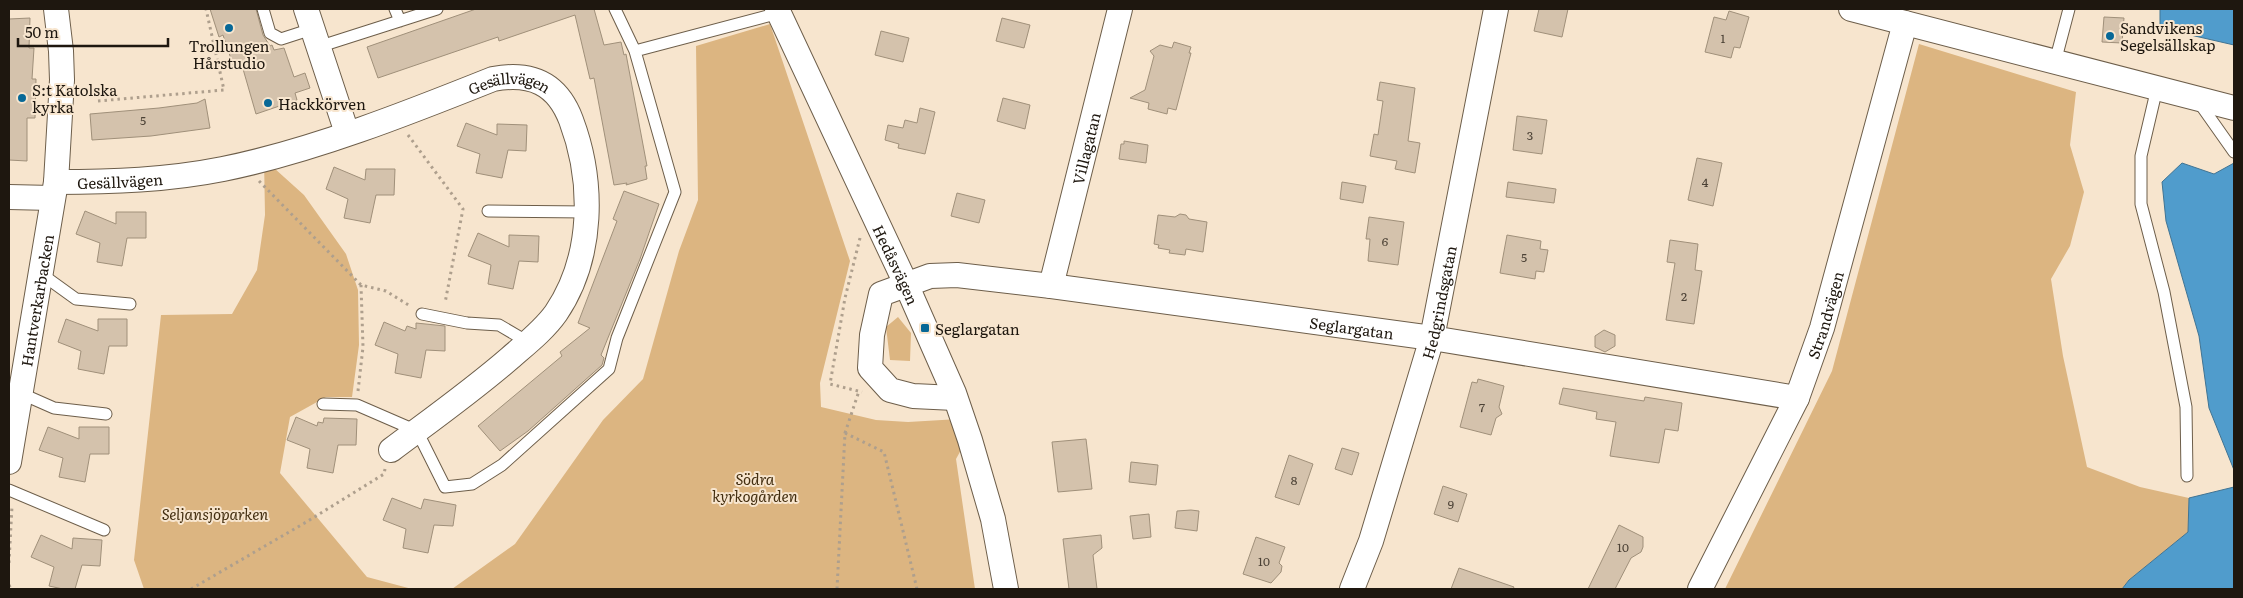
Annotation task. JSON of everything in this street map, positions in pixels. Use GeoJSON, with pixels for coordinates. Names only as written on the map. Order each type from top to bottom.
{"type":"FeatureCollection","features":[{"type":"Feature","properties":{"kind":"street","name":"Hantverkarbacken"},"geometry":{"type":"LineString","coordinates":[[9,462],[54,190],[62,80],[56,9]]}},
{"type":"Feature","properties":{"kind":"street","name":"Villagatan"},"geometry":{"type":"LineString","coordinates":[[1051,286],[1120,9]]}},
{"type":"Feature","properties":{"kind":"street","name":"Hedgrindsgatan"},"geometry":{"type":"LineString","coordinates":[[1352,589],[1371,541],[1432,338],[1496,9]]}},
{"type":"Feature","properties":{"kind":"street"},"geometry":{"type":"LineString","coordinates":[[1850,9],[2234,108]]}},
{"type":"Feature","properties":{"kind":"street","name":"Hedåsvägen"},"geometry":{"type":"LineString","coordinates":[[778,11],[906,284],[955,398],[970,440],[993,518],[1006,589]]}},
{"type":"Feature","properties":{"kind":"street","name":"Strandvägen"},"geometry":{"type":"LineString","coordinates":[[1700,589],[1797,398],[1822,328],[1905,23]]}},
{"type":"Feature","properties":{"kind":"street"},"geometry":{"type":"LineString","coordinates":[[312,28],[347,133]]}},
{"type":"Feature","properties":{"kind":"street","name":"Gesällvägen"},"geometry":{"type":"LineString","coordinates":[[54,190],[110,182],[184,176],[253,162],[347,133],[493,79],[522,77],[545,84],[560,98],[566,108],[577,136],[585,173],[587,212],[582,251],[576,273],[556,313],[528,342],[473,389],[390,450]]}},
{"type":"Feature","properties":{"kind":"street"},"geometry":{"type":"LineString","coordinates":[[9,197],[54,190]]}},
{"type":"Feature","properties":{"kind":"street","name":"Seglargatan"},"geometry":{"type":"LineString","coordinates":[[955,398],[913,396],[890,390],[870,368],[872,335],[881,294],[930,276],[957,275],[1432,338],[1797,398]]}},
{"type":"Feature","properties":{"kind":"lane"},"geometry":{"type":"LineString","coordinates":[[263,9],[270,33],[281,39],[312,28],[400,21],[437,9]]}},
{"type":"Feature","properties":{"kind":"lane"},"geometry":{"type":"LineString","coordinates":[[395,9],[400,21]]}},
{"type":"Feature","properties":{"kind":"lane"},"geometry":{"type":"LineString","coordinates":[[323,404],[357,405],[417,431],[445,487],[472,484],[502,465],[610,369],[617,338],[675,192],[635,51],[615,9]]}},
{"type":"Feature","properties":{"kind":"lane"},"geometry":{"type":"LineString","coordinates":[[2055,62],[2069,9]]}},
{"type":"Feature","properties":{"kind":"lane"},"geometry":{"type":"LineString","coordinates":[[635,51],[688,39],[778,11]]}},
{"type":"Feature","properties":{"kind":"lane"},"geometry":{"type":"LineString","coordinates":[[2157,88],[2141,156],[2141,204],[2164,292],[2186,407],[2187,476]]}},
{"type":"Feature","properties":{"kind":"lane"},"geometry":{"type":"LineString","coordinates":[[2196,98],[2234,152]]}},
{"type":"Feature","properties":{"kind":"lane"},"geometry":{"type":"LineString","coordinates":[[488,211],[587,212]]}},
{"type":"Feature","properties":{"kind":"lane"},"geometry":{"type":"LineString","coordinates":[[40,273],[76,299],[130,304]]}},
{"type":"Feature","properties":{"kind":"lane"},"geometry":{"type":"LineString","coordinates":[[422,314],[467,323],[499,325],[528,342]]}},
{"type":"Feature","properties":{"kind":"lane"},"geometry":{"type":"LineString","coordinates":[[20,393],[54,408],[106,414]]}},
{"type":"Feature","properties":{"kind":"lane"},"geometry":{"type":"LineString","coordinates":[[11,491],[104,530]]}},
{"type":"Feature","properties":{"kind":"path"},"geometry":{"type":"LineString","coordinates":[[98,100],[224,90],[206,9]]}},
{"type":"Feature","properties":{"kind":"path"},"geometry":{"type":"LineString","coordinates":[[400,114],[402,127],[463,209],[442,317]]}},
{"type":"Feature","properties":{"kind":"path"},"geometry":{"type":"LineString","coordinates":[[253,162],[257,180],[361,285],[386,291],[422,314]]}},
{"type":"Feature","properties":{"kind":"path"},"geometry":{"type":"LineString","coordinates":[[857,232],[861,240],[845,298],[830,384],[868,393]]}},
{"type":"Feature","properties":{"kind":"path"},"geometry":{"type":"LineString","coordinates":[[357,405],[363,347],[361,285]]}},
{"type":"Feature","properties":{"kind":"path"},"geometry":{"type":"LineString","coordinates":[[837,589],[845,433],[859,391]]}},
{"type":"Feature","properties":{"kind":"path"},"geometry":{"type":"LineString","coordinates":[[845,433],[884,452],[917,589]]}},
{"type":"Feature","properties":{"kind":"path"},"geometry":{"type":"LineString","coordinates":[[191,589],[384,474],[390,450]]}},
{"type":"Feature","properties":{"kind":"path"},"geometry":{"type":"LineString","coordinates":[[9,563],[11,491]]}},
{"type":"Feature","properties":{"kind":"path"},"geometry":{"type":"LineString","coordinates":[[9,585],[11,589]]}},
{"type":"Feature","properties":{"kind":"green space","name":"Södra kyrkogården"},"geometry":{"type":"Polygon","coordinates":[[[770,24],[850,261],[820,383],[821,407],[876,420],[908,422],[959,419],[966,441],[956,459],[975,589],[452,589],[515,544],[603,420],[643,379],[679,251],[698,200],[696,46],[770,24]]]}},
{"type":"Feature","properties":{"kind":"green space"},"geometry":{"type":"Polygon","coordinates":[[[1919,44],[2076,92],[2070,145],[2084,192],[2070,246],[2051,279],[2063,356],[2087,467],[2140,487],[2189,498],[2188,532],[2129,580],[2122,589],[1725,589],[1832,371],[1919,44]]]}},
{"type":"Feature","properties":{"kind":"green space","name":"Seljansjöparken"},"geometry":{"type":"Polygon","coordinates":[[[264,159],[304,195],[346,254],[358,290],[359,345],[352,397],[326,397],[290,417],[280,473],[367,577],[412,589],[144,589],[134,560],[161,315],[232,314],[257,270],[265,215],[264,159]]]}},
{"type":"Feature","properties":{"kind":"green space"},"geometry":{"type":"Polygon","coordinates":[[[898,317],[911,333],[910,361],[890,360],[886,327],[898,317]]]}},
{"type":"Feature","properties":{"kind":"water"},"geometry":{"type":"Polygon","coordinates":[[[2160,9],[2234,9],[2234,45],[2160,28],[2160,9]]]}},
{"type":"Feature","properties":{"kind":"water"},"geometry":{"type":"Polygon","coordinates":[[[2182,163],[2214,174],[2234,163],[2234,470],[2209,408],[2199,336],[2166,221],[2162,182],[2182,163]]]}},
{"type":"Feature","properties":{"kind":"water"},"geometry":{"type":"Polygon","coordinates":[[[2234,487],[2234,589],[2122,589],[2129,580],[2188,532],[2189,498],[2234,487]]]}},
{"type":"Feature","properties":{"kind":"building"},"geometry":{"type":"Polygon","coordinates":[[[210,9],[256,9],[263,35],[270,46],[272,45],[274,50],[284,48],[294,77],[305,73],[310,88],[295,93],[297,100],[256,114],[241,62],[233,65],[223,35],[219,37],[210,9]]]}},
{"type":"Feature","properties":{"kind":"building"},"geometry":{"type":"Polygon","coordinates":[[[476,9],[594,9],[604,45],[621,42],[624,55],[626,54],[647,166],[645,166],[647,179],[626,185],[627,183],[614,185],[594,78],[590,79],[575,15],[499,41],[498,37],[378,78],[367,47],[476,9]]]}},
{"type":"Feature","properties":{"kind":"building"},"geometry":{"type":"Polygon","coordinates":[[[1539,9],[1568,9],[1562,37],[1534,31],[1539,9]]]}},
{"type":"Feature","properties":{"kind":"building"},"geometry":{"type":"Polygon","coordinates":[[[1729,11],[1749,17],[1740,48],[1734,47],[1731,58],[1705,52],[1714,17],[1726,20],[1729,11]]]}},
{"type":"Feature","properties":{"kind":"building"},"geometry":{"type":"Polygon","coordinates":[[[2104,17],[2124,18],[2122,43],[2102,42],[2104,17]]]}},
{"type":"Feature","properties":{"kind":"building","name":"S:t Katolska kyrka"},"geometry":{"type":"Polygon","coordinates":[[[30,18],[29,48],[34,48],[32,79],[36,79],[35,118],[27,118],[27,161],[9,160],[9,19],[30,18]]]}},
{"type":"Feature","properties":{"kind":"building"},"geometry":{"type":"Polygon","coordinates":[[[1002,18],[1030,25],[1024,48],[996,41],[1002,18]]]}},
{"type":"Feature","properties":{"kind":"building"},"geometry":{"type":"Polygon","coordinates":[[[881,31],[909,38],[903,62],[875,55],[881,31]]]}},
{"type":"Feature","properties":{"kind":"building"},"geometry":{"type":"Polygon","coordinates":[[[1174,42],[1191,47],[1189,53],[1191,53],[1176,110],[1168,108],[1167,114],[1148,109],[1149,103],[1130,98],[1145,90],[1154,56],[1150,51],[1160,45],[1172,48],[1174,42]]]}},
{"type":"Feature","properties":{"kind":"building"},"geometry":{"type":"Polygon","coordinates":[[[1380,82],[1415,88],[1408,141],[1420,143],[1415,173],[1395,169],[1397,161],[1370,156],[1374,134],[1378,135],[1383,101],[1377,100],[1380,82]]]}},
{"type":"Feature","properties":{"kind":"building"},"geometry":{"type":"Polygon","coordinates":[[[1003,98],[1030,105],[1025,129],[997,121],[1003,98]]]}},
{"type":"Feature","properties":{"kind":"building"},"geometry":{"type":"Polygon","coordinates":[[[205,99],[210,128],[151,136],[92,140],[90,114],[159,108],[197,103],[205,99]]]}},
{"type":"Feature","properties":{"kind":"building"},"geometry":{"type":"Polygon","coordinates":[[[920,108],[935,112],[925,154],[898,148],[899,144],[885,140],[888,125],[903,128],[905,120],[917,123],[920,108]]]}},
{"type":"Feature","properties":{"kind":"building"},"geometry":{"type":"Polygon","coordinates":[[[1517,116],[1547,120],[1542,154],[1513,150],[1517,116]]]}},
{"type":"Feature","properties":{"kind":"building"},"geometry":{"type":"Polygon","coordinates":[[[466,123],[497,135],[497,124],[527,125],[526,151],[508,150],[502,178],[476,173],[480,154],[457,146],[466,123]]]}},
{"type":"Feature","properties":{"kind":"building"},"geometry":{"type":"Polygon","coordinates":[[[1124,141],[1148,145],[1146,163],[1119,159],[1121,144],[1124,144],[1124,141]]]}},
{"type":"Feature","properties":{"kind":"building"},"geometry":{"type":"Polygon","coordinates":[[[1697,158],[1722,163],[1713,206],[1688,200],[1697,158]]]}},
{"type":"Feature","properties":{"kind":"building"},"geometry":{"type":"Polygon","coordinates":[[[334,167],[365,180],[366,169],[395,169],[394,195],[376,195],[370,223],[344,218],[348,199],[326,189],[334,167]]]}},
{"type":"Feature","properties":{"kind":"building"},"geometry":{"type":"Polygon","coordinates":[[[1342,182],[1366,186],[1363,203],[1340,199],[1342,182]]]}},
{"type":"Feature","properties":{"kind":"building"},"geometry":{"type":"Polygon","coordinates":[[[1508,182],[1556,189],[1554,203],[1506,197],[1508,182]]]}},
{"type":"Feature","properties":{"kind":"building"},"geometry":{"type":"Polygon","coordinates":[[[624,191],[659,204],[640,259],[601,355],[604,358],[602,365],[528,431],[500,451],[478,426],[562,356],[560,352],[590,328],[578,323],[617,221],[613,219],[624,191]]]}},
{"type":"Feature","properties":{"kind":"building"},"geometry":{"type":"Polygon","coordinates":[[[957,193],[985,200],[979,223],[951,216],[957,193]]]}},
{"type":"Feature","properties":{"kind":"building"},"geometry":{"type":"Polygon","coordinates":[[[85,211],[116,224],[116,212],[146,212],[146,238],[127,238],[122,266],[97,262],[100,243],[76,234],[85,211]]]}},
{"type":"Feature","properties":{"kind":"building"},"geometry":{"type":"Polygon","coordinates":[[[1180,214],[1186,215],[1189,219],[1207,222],[1203,252],[1186,249],[1185,255],[1169,253],[1170,250],[1158,248],[1159,245],[1154,244],[1158,215],[1175,217],[1180,214]]]}},
{"type":"Feature","properties":{"kind":"building"},"geometry":{"type":"Polygon","coordinates":[[[1369,217],[1404,222],[1398,265],[1368,261],[1370,239],[1366,239],[1369,217]]]}},
{"type":"Feature","properties":{"kind":"building"},"geometry":{"type":"Polygon","coordinates":[[[478,233],[509,247],[509,235],[539,236],[538,262],[519,261],[513,289],[488,284],[491,265],[468,256],[478,233]]]}},
{"type":"Feature","properties":{"kind":"building"},"geometry":{"type":"Polygon","coordinates":[[[1507,235],[1541,241],[1540,249],[1548,250],[1544,272],[1536,271],[1535,279],[1500,273],[1507,235]]]}},
{"type":"Feature","properties":{"kind":"building"},"geometry":{"type":"Polygon","coordinates":[[[1670,240],[1698,244],[1695,270],[1702,271],[1694,324],[1666,320],[1675,263],[1667,262],[1670,240]]]}},
{"type":"Feature","properties":{"kind":"building"},"geometry":{"type":"Polygon","coordinates":[[[66,319],[98,331],[98,319],[127,319],[127,346],[109,346],[104,374],[78,369],[81,351],[58,342],[66,319]]]}},
{"type":"Feature","properties":{"kind":"building"},"geometry":{"type":"Polygon","coordinates":[[[384,322],[405,331],[407,326],[416,329],[416,323],[445,326],[445,351],[426,350],[421,378],[395,373],[398,354],[375,345],[384,322]]]}},
{"type":"Feature","properties":{"kind":"building"},"geometry":{"type":"Polygon","coordinates":[[[1604,330],[1615,335],[1615,346],[1605,352],[1595,347],[1595,336],[1604,330]]]}},
{"type":"Feature","properties":{"kind":"building"},"geometry":{"type":"Polygon","coordinates":[[[1478,379],[1504,386],[1499,407],[1502,414],[1496,418],[1491,435],[1460,427],[1472,382],[1477,383],[1478,379]]]}},
{"type":"Feature","properties":{"kind":"building"},"geometry":{"type":"Polygon","coordinates":[[[1563,388],[1644,401],[1645,397],[1682,403],[1678,431],[1665,429],[1659,463],[1610,456],[1616,422],[1596,419],[1597,412],[1559,404],[1563,388]]]}},
{"type":"Feature","properties":{"kind":"building"},"geometry":{"type":"Polygon","coordinates":[[[296,417],[317,426],[318,422],[323,423],[324,418],[357,419],[356,445],[338,445],[333,473],[307,468],[310,449],[287,440],[296,417]]]}},
{"type":"Feature","properties":{"kind":"building"},"geometry":{"type":"Polygon","coordinates":[[[48,427],[79,439],[79,427],[109,427],[109,454],[90,454],[85,482],[59,477],[63,458],[39,450],[48,427]]]}},
{"type":"Feature","properties":{"kind":"building"},"geometry":{"type":"Polygon","coordinates":[[[1086,439],[1092,489],[1058,492],[1052,442],[1086,439]]]}},
{"type":"Feature","properties":{"kind":"building"},"geometry":{"type":"Polygon","coordinates":[[[1342,448],[1359,453],[1352,475],[1335,469],[1342,448]]]}},
{"type":"Feature","properties":{"kind":"building"},"geometry":{"type":"Polygon","coordinates":[[[1289,455],[1313,464],[1299,505],[1275,497],[1289,455]]]}},
{"type":"Feature","properties":{"kind":"building"},"geometry":{"type":"Polygon","coordinates":[[[1131,462],[1158,465],[1156,485],[1129,482],[1131,462]]]}},
{"type":"Feature","properties":{"kind":"building"},"geometry":{"type":"Polygon","coordinates":[[[1443,486],[1467,494],[1458,522],[1434,514],[1443,486]]]}},
{"type":"Feature","properties":{"kind":"building"},"geometry":{"type":"Polygon","coordinates":[[[392,498],[421,509],[424,499],[456,505],[453,526],[434,525],[428,553],[403,548],[406,529],[383,520],[392,498]]]}},
{"type":"Feature","properties":{"kind":"building"},"geometry":{"type":"Polygon","coordinates":[[[1177,511],[1199,511],[1197,531],[1175,528],[1177,511]]]}},
{"type":"Feature","properties":{"kind":"building"},"geometry":{"type":"Polygon","coordinates":[[[1149,514],[1151,537],[1133,539],[1130,516],[1149,514]]]}},
{"type":"Feature","properties":{"kind":"building"},"geometry":{"type":"Polygon","coordinates":[[[1619,525],[1643,537],[1641,552],[1631,558],[1615,589],[1588,589],[1619,525]]]}},
{"type":"Feature","properties":{"kind":"building"},"geometry":{"type":"Polygon","coordinates":[[[41,535],[72,549],[73,538],[102,540],[100,566],[82,565],[75,589],[49,586],[54,567],[31,557],[41,535]]]}},
{"type":"Feature","properties":{"kind":"building"},"geometry":{"type":"Polygon","coordinates":[[[1101,535],[1102,548],[1093,555],[1097,589],[1069,589],[1063,539],[1101,535]]]}},
{"type":"Feature","properties":{"kind":"building"},"geometry":{"type":"Polygon","coordinates":[[[1256,537],[1285,547],[1279,563],[1282,566],[1281,572],[1271,583],[1243,574],[1256,537]]]}},
{"type":"Feature","properties":{"kind":"building"},"geometry":{"type":"Polygon","coordinates":[[[1459,568],[1514,587],[1513,589],[1451,589],[1459,568]]]}},
{"type":"Feature","properties":{"kind":"place","name":"Trollungen Hårstudio"},"geometry":{"type":"Point","coordinates":[229,28]}},
{"type":"Feature","properties":{"kind":"place","name":"Sandvikens Segelsällskap"},"geometry":{"type":"Point","coordinates":[2110,36]}},
{"type":"Feature","properties":{"kind":"place","name":"S:t Katolska kyrka"},"geometry":{"type":"Point","coordinates":[22,98]}},
{"type":"Feature","properties":{"kind":"place","name":"Hackkörven"},"geometry":{"type":"Point","coordinates":[268,103]}},
{"type":"Feature","properties":{"kind":"place","name":"Seglargatan"},"geometry":{"type":"Point","coordinates":[925,328]}}]}
